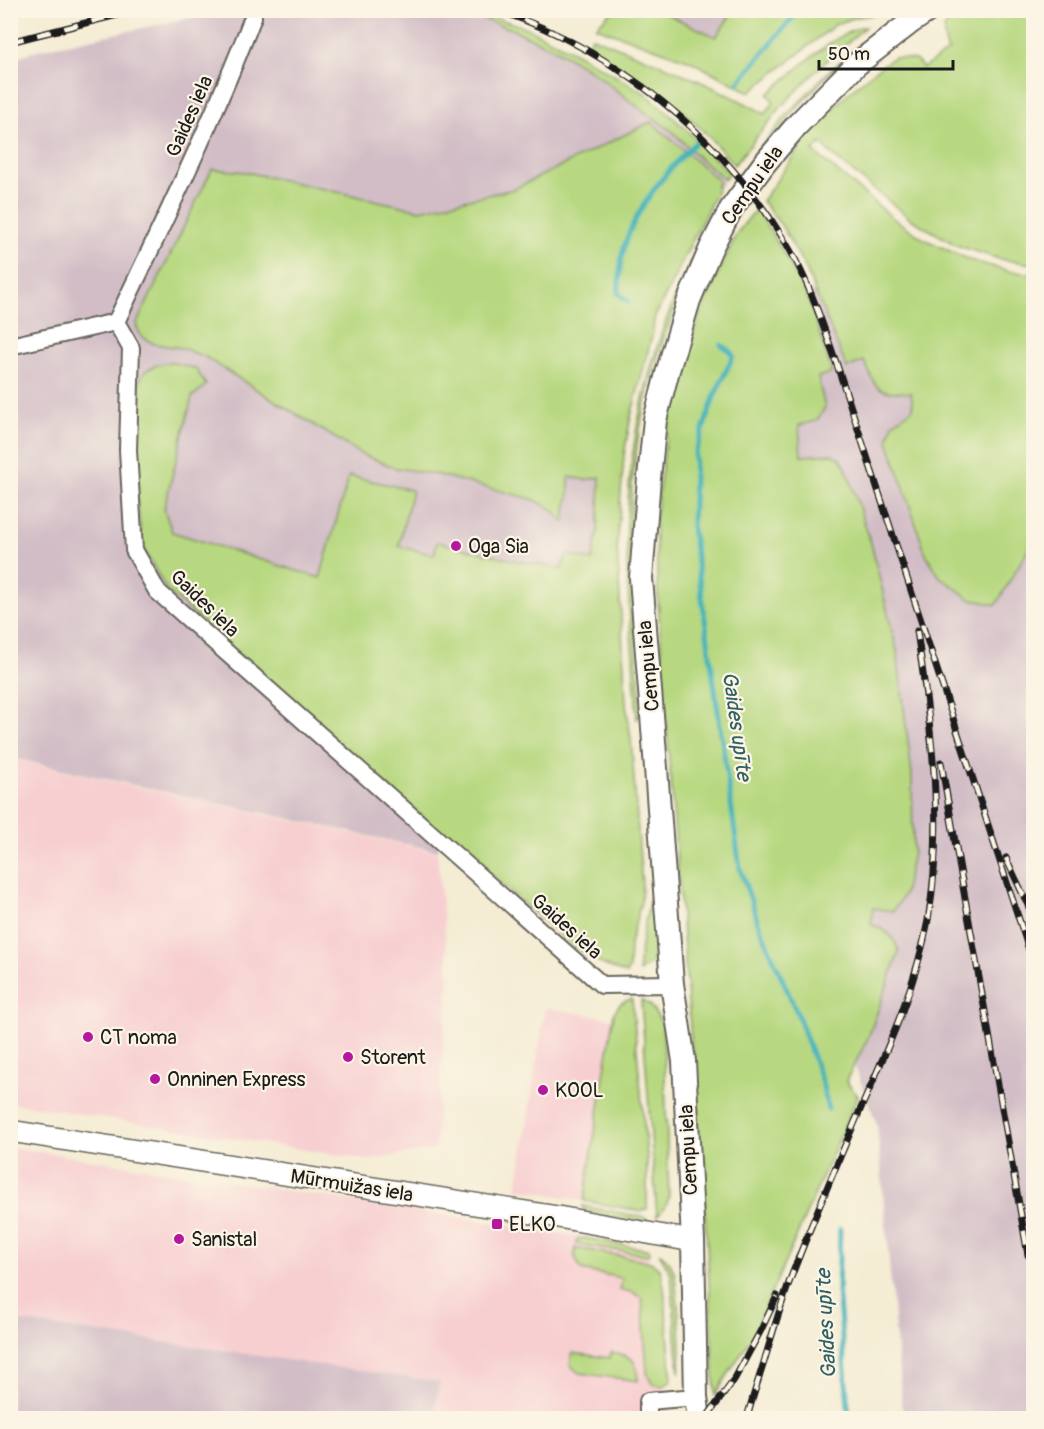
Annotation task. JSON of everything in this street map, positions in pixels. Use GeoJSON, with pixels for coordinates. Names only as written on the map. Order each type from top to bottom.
{"type":"FeatureCollection","features":[{"type":"Feature","properties":{"kind":"main road","name":"Cempu iela"},"geometry":{"type":"LineString","coordinates":[[697,1408],[693,1241],[684,1061],[672,984],[641,578],[655,420],[689,300],[731,208],[797,125],[857,64],[929,10]]}},
{"type":"Feature","properties":{"kind":"street","name":"Gaides iela"},"geometry":{"type":"LineString","coordinates":[[253,17],[199,146],[116,322],[131,348],[128,450],[135,550],[157,591],[602,985],[672,984]]}},
{"type":"Feature","properties":{"kind":"street"},"geometry":{"type":"LineString","coordinates":[[10,346],[116,322]]}},
{"type":"Feature","properties":{"kind":"street","name":"Mūrmuižas iela"},"geometry":{"type":"LineString","coordinates":[[10,1131],[558,1217],[693,1241]]}},
{"type":"Feature","properties":{"kind":"street"},"geometry":{"type":"LineString","coordinates":[[648,1419],[648,1401],[697,1408]]}},
{"type":"Feature","properties":{"kind":"shaded area"},"geometry":{"type":"Polygon","coordinates":[[[224,11],[451,11],[473,15],[514,30],[558,51],[596,74],[673,132],[700,159],[725,179],[649,322],[621,429],[612,545],[532,654],[437,851],[11,758],[10,60],[37,50],[224,11]]]}},
{"type":"Feature","properties":{"kind":"shaded area"},"geometry":{"type":"Polygon","coordinates":[[[629,11],[822,11],[760,77],[629,11]]]}},
{"type":"Feature","properties":{"kind":"shaded area"},"geometry":{"type":"Polygon","coordinates":[[[888,254],[1033,278],[1033,1418],[903,1418],[877,1124],[764,831],[794,300],[888,254]]]}},
{"type":"Feature","properties":{"kind":"shaded area"},"geometry":{"type":"Polygon","coordinates":[[[10,759],[437,852],[449,976],[435,1149],[369,1160],[11,1103],[10,759]]]}},
{"type":"Feature","properties":{"kind":"shaded area"},"geometry":{"type":"Polygon","coordinates":[[[545,1008],[613,1019],[584,1201],[517,1188],[545,1008]]]}},
{"type":"Feature","properties":{"kind":"shaded area"},"geometry":{"type":"Polygon","coordinates":[[[11,1147],[650,1248],[649,1259],[669,1418],[433,1418],[440,1382],[11,1320],[11,1147]]]}},
{"type":"Feature","properties":{"kind":"shaded area"},"geometry":{"type":"Polygon","coordinates":[[[11,1320],[440,1382],[433,1418],[11,1418],[11,1320]]]}},
{"type":"Feature","properties":{"kind":"green space"},"geometry":{"type":"Polygon","coordinates":[[[451,11],[475,11],[527,28],[645,93],[684,127],[729,173],[725,179],[700,159],[673,132],[596,74],[558,51],[514,30],[473,15],[451,11]]]}},
{"type":"Feature","properties":{"kind":"green space"},"geometry":{"type":"Polygon","coordinates":[[[660,11],[716,37],[733,11],[874,11],[872,15],[853,18],[835,25],[750,92],[690,61],[596,27],[611,12],[660,11]]]}},
{"type":"Feature","properties":{"kind":"green space"},"geometry":{"type":"Polygon","coordinates":[[[962,11],[1033,11],[1033,264],[999,259],[956,245],[912,220],[832,155],[821,143],[813,151],[893,218],[924,239],[970,260],[1008,271],[1033,274],[1033,541],[996,605],[970,599],[939,576],[925,552],[888,440],[893,423],[913,409],[911,393],[880,389],[864,361],[847,368],[805,267],[781,225],[762,201],[820,122],[871,74],[894,57],[916,60],[923,68],[948,51],[944,37],[945,27],[962,11]]]}},
{"type":"Feature","properties":{"kind":"green space"},"geometry":{"type":"Polygon","coordinates":[[[882,25],[825,78],[790,116],[744,176],[740,174],[784,118],[825,75],[882,25]]]}},
{"type":"Feature","properties":{"kind":"green space"},"geometry":{"type":"Polygon","coordinates":[[[860,27],[865,27],[822,65],[781,107],[734,165],[704,132],[673,104],[587,46],[592,37],[701,82],[765,114],[774,102],[768,94],[823,48],[860,27]]]}},
{"type":"Feature","properties":{"kind":"green space"},"geometry":{"type":"Polygon","coordinates":[[[651,122],[718,180],[716,193],[654,319],[653,332],[630,420],[624,455],[617,544],[626,704],[631,739],[642,885],[641,902],[630,944],[629,968],[626,974],[602,964],[572,946],[325,733],[167,590],[143,548],[137,501],[139,382],[145,371],[171,362],[196,369],[206,385],[192,397],[164,509],[172,532],[320,578],[349,476],[412,490],[399,546],[434,555],[437,542],[562,569],[567,554],[592,561],[598,531],[600,477],[586,480],[569,477],[569,494],[564,522],[553,510],[535,500],[439,475],[396,468],[361,454],[205,357],[182,348],[154,344],[141,336],[136,325],[212,169],[246,172],[420,210],[514,189],[651,122]]]}},
{"type":"Feature","properties":{"kind":"green space"},"geometry":{"type":"Polygon","coordinates":[[[736,183],[739,185],[678,300],[658,355],[638,439],[632,485],[630,566],[641,707],[637,719],[628,597],[627,548],[630,479],[636,434],[645,389],[673,303],[712,221],[736,183]]]}},
{"type":"Feature","properties":{"kind":"green space"},"geometry":{"type":"Polygon","coordinates":[[[756,209],[806,296],[832,373],[818,377],[825,408],[816,421],[799,425],[801,456],[831,454],[840,458],[846,468],[871,543],[897,651],[912,774],[913,853],[904,895],[893,911],[873,908],[871,924],[889,934],[899,952],[868,1038],[846,1081],[858,1096],[753,1335],[715,1395],[707,1243],[658,599],[655,519],[671,403],[700,313],[737,233],[756,209]]]}},
{"type":"Feature","properties":{"kind":"green space"},"geometry":{"type":"Polygon","coordinates":[[[653,892],[656,952],[651,963],[639,972],[643,935],[653,892]]]}},
{"type":"Feature","properties":{"kind":"green space"},"geometry":{"type":"Polygon","coordinates":[[[632,999],[647,1156],[647,1209],[640,1211],[584,1201],[614,1013],[621,1003],[632,999]]]}},
{"type":"Feature","properties":{"kind":"green space"},"geometry":{"type":"Polygon","coordinates":[[[641,1000],[650,1005],[663,1024],[669,1196],[666,1206],[657,1216],[641,1000]]]}},
{"type":"Feature","properties":{"kind":"green space"},"geometry":{"type":"Polygon","coordinates":[[[582,1206],[643,1217],[648,1220],[645,1223],[585,1212],[582,1206]]]}},
{"type":"Feature","properties":{"kind":"green space"},"geometry":{"type":"Polygon","coordinates":[[[585,1238],[649,1250],[650,1253],[647,1255],[576,1244],[578,1239],[585,1238]]]}},
{"type":"Feature","properties":{"kind":"green space"},"geometry":{"type":"Polygon","coordinates":[[[575,1248],[639,1259],[653,1263],[660,1269],[664,1287],[672,1381],[659,1386],[650,1381],[648,1377],[642,1298],[632,1292],[620,1290],[622,1278],[581,1270],[575,1257],[575,1248]]]}},
{"type":"Feature","properties":{"kind":"green space"},"geometry":{"type":"Polygon","coordinates":[[[659,1253],[669,1262],[675,1274],[680,1336],[679,1373],[671,1274],[659,1253]]]}},
{"type":"Feature","properties":{"kind":"green space"},"geometry":{"type":"Polygon","coordinates":[[[611,1352],[632,1359],[635,1363],[638,1381],[579,1373],[570,1365],[572,1353],[610,1358],[611,1352]]]}},
{"type":"Feature","properties":{"kind":"waterway","name":"Gaides upīte"},"geometry":{"type":"LineString","coordinates":[[738,83],[799,10]]}},
{"type":"Feature","properties":{"kind":"waterway","name":"Gaides upīte"},"geometry":{"type":"LineString","coordinates":[[628,302],[618,293],[623,252],[629,232],[654,190],[697,141]]}},
{"type":"Feature","properties":{"kind":"waterway","name":"Gaides upīte"},"geometry":{"type":"LineString","coordinates":[[721,345],[733,356],[714,397],[695,454],[692,527],[740,868],[760,928],[798,1015],[822,1082],[828,1109]]}},
{"type":"Feature","properties":{"kind":"waterway","name":"Gaides upīte"},"geometry":{"type":"LineString","coordinates":[[840,1229],[838,1290],[849,1418]]}},
{"type":"Feature","properties":{"kind":"railway"},"geometry":{"type":"LineString","coordinates":[[10,42],[137,10]]}},
{"type":"Feature","properties":{"kind":"railway"},"geometry":{"type":"LineString","coordinates":[[497,10],[541,27],[583,48],[624,73],[662,101],[730,167],[760,204],[794,257],[814,302],[837,365],[1034,965]]}},
{"type":"Feature","properties":{"kind":"railway"},"geometry":{"type":"LineString","coordinates":[[747,1418],[790,1280],[907,999],[928,920],[933,884],[936,812],[931,739],[917,631]]}},
{"type":"Feature","properties":{"kind":"railway"},"geometry":{"type":"LineString","coordinates":[[941,762],[1028,1255]]}},
{"type":"Feature","properties":{"kind":"railway"},"geometry":{"type":"LineString","coordinates":[[1006,858],[1034,918]]}},
{"type":"Feature","properties":{"kind":"railway"},"geometry":{"type":"LineString","coordinates":[[706,1418],[734,1380],[777,1296]]}},
{"type":"Feature","properties":{"kind":"place","name":"Oga Sia"},"geometry":{"type":"Point","coordinates":[456,546]}},
{"type":"Feature","properties":{"kind":"place","name":"CT noma"},"geometry":{"type":"Point","coordinates":[88,1037]}},
{"type":"Feature","properties":{"kind":"place","name":"Storent"},"geometry":{"type":"Point","coordinates":[348,1057]}},
{"type":"Feature","properties":{"kind":"place","name":"Onninen Express"},"geometry":{"type":"Point","coordinates":[155,1079]}},
{"type":"Feature","properties":{"kind":"place","name":"KOOL"},"geometry":{"type":"Point","coordinates":[543,1090]}},
{"type":"Feature","properties":{"kind":"place","name":"ELKO"},"geometry":{"type":"Point","coordinates":[497,1224]}},
{"type":"Feature","properties":{"kind":"place","name":"Sanistal"},"geometry":{"type":"Point","coordinates":[179,1239]}}]}
